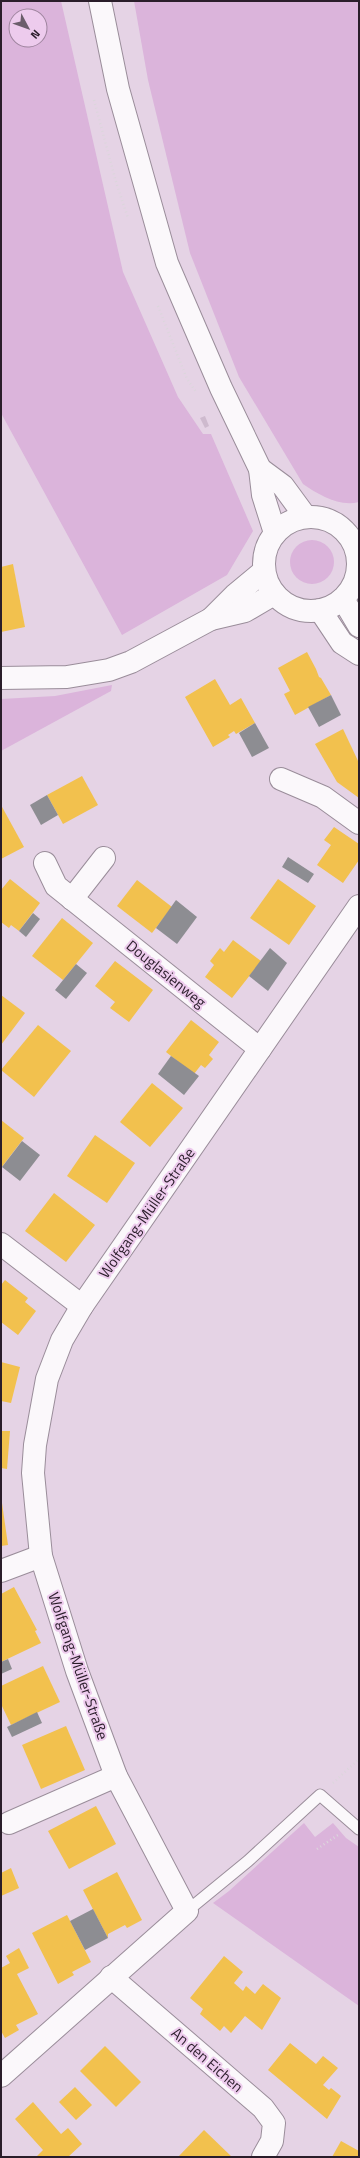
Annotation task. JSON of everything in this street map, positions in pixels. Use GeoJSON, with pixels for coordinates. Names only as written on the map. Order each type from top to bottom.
{"type":"FeatureCollection","features":[{"type":"Feature","properties":{"kind":"street"},"geometry":{"type":"LineString","coordinates":[[100,1],[118,89],[167,264],[260,469],[263,495],[275,533]]}},
{"type":"Feature","properties":{"kind":"street"},"geometry":{"type":"LineString","coordinates":[[260,469],[283,486],[305,516]]}},
{"type":"Feature","properties":{"kind":"street"},"geometry":{"type":"LineString","coordinates":[[305,516],[320,517],[352,527],[353,541],[358,552],[358,565],[356,578],[351,589],[343,599],[332,606],[320,610],[307,611],[295,609],[283,602],[274,594],[267,583],[263,557],[268,544],[275,533],[288,522],[305,516]]}},
{"type":"Feature","properties":{"kind":"street"},"geometry":{"type":"LineString","coordinates":[[211,619],[235,595],[264,571]]}},
{"type":"Feature","properties":{"kind":"street"},"geometry":{"type":"LineString","coordinates":[[1,678],[67,677],[109,670],[131,662],[211,619],[245,611],[274,594]]}},
{"type":"Feature","properties":{"kind":"street"},"geometry":{"type":"LineString","coordinates":[[343,599],[359,626]]}},
{"type":"Feature","properties":{"kind":"street"},"geometry":{"type":"LineString","coordinates":[[320,610],[342,643],[359,654]]}},
{"type":"Feature","properties":{"kind":"street"},"geometry":{"type":"LineString","coordinates":[[281,779],[323,797],[359,823]]}},
{"type":"Feature","properties":{"kind":"street"},"geometry":{"type":"LineString","coordinates":[[72,899],[104,858]]}},
{"type":"Feature","properties":{"kind":"street","name":"Douglasienweg"},"geometry":{"type":"LineString","coordinates":[[45,863],[56,886],[260,1049]]}},
{"type":"Feature","properties":{"kind":"street","name":"Wolfgang-Müller-Straße"},"geometry":{"type":"LineString","coordinates":[[187,1911],[116,1776],[77,1671],[41,1556],[33,1473],[35,1445],[47,1379],[62,1340],[82,1306],[359,906]]}},
{"type":"Feature","properties":{"kind":"street"},"geometry":{"type":"LineString","coordinates":[[1,1244],[82,1306]]}},
{"type":"Feature","properties":{"kind":"street"},"geometry":{"type":"LineString","coordinates":[[1,1571],[41,1556]]}},
{"type":"Feature","properties":{"kind":"street"},"geometry":{"type":"LineString","coordinates":[[9,1823],[116,1776]]}},
{"type":"Feature","properties":{"kind":"street"},"geometry":{"type":"LineString","coordinates":[[1,2076],[187,1911]]}},
{"type":"Feature","properties":{"kind":"street","name":"An den Eichen"},"geometry":{"type":"LineString","coordinates":[[111,1977],[263,2108],[274,2123],[272,2141],[263,2157]]}},
{"type":"Feature","properties":{"kind":"lane"},"geometry":{"type":"LineString","coordinates":[[187,1911],[248,1861],[320,1796],[355,1825]]}},
{"type":"Feature","properties":{"kind":"path"},"geometry":{"type":"LineString","coordinates":[[320,1796],[359,1759]]}},
{"type":"Feature","properties":{"kind":"path"},"geometry":{"type":"LineString","coordinates":[[317,1849],[355,1825]]}},
{"type":"Feature","properties":{"kind":"shaded area"},"geometry":{"type":"Polygon","coordinates":[[[1,1],[61,1],[123,272],[178,397],[203,434],[211,434],[253,531],[227,575],[122,635],[1,413],[1,1]]]}},
{"type":"Feature","properties":{"kind":"shaded area"},"geometry":{"type":"Polygon","coordinates":[[[134,1],[359,1],[359,502],[344,503],[330,499],[322,496],[303,484],[239,377],[190,253],[148,80],[134,1]]]}},
{"type":"Feature","properties":{"kind":"shaded area"},"geometry":{"type":"Polygon","coordinates":[[[308,540],[316,540],[321,541],[328,546],[333,553],[333,571],[328,578],[321,583],[308,584],[300,581],[293,574],[290,566],[290,558],[293,550],[300,543],[308,540]]]}},
{"type":"Feature","properties":{"kind":"shaded area"},"geometry":{"type":"Polygon","coordinates":[[[112,685],[111,691],[1,751],[1,699],[55,696],[112,685]]]}},
{"type":"Feature","properties":{"kind":"shaded area"},"geometry":{"type":"Polygon","coordinates":[[[304,1823],[315,1837],[333,1823],[346,1838],[359,1847],[359,2006],[213,1903],[229,1891],[304,1823]]]}},
{"type":"Feature","properties":{"kind":"building: Homes"},"geometry":{"type":"Polygon","coordinates":[[[13,564],[25,627],[1,632],[1,567],[13,564]]]}},
{"type":"Feature","properties":{"kind":"building: Homes"},"geometry":{"type":"Polygon","coordinates":[[[307,652],[319,677],[331,695],[295,715],[284,694],[290,691],[278,668],[307,652]]]}},
{"type":"Feature","properties":{"kind":"building: Homes"},"geometry":{"type":"Polygon","coordinates":[[[215,679],[230,705],[241,698],[255,723],[236,734],[234,731],[228,735],[230,737],[213,747],[185,697],[215,679]]]}},
{"type":"Feature","properties":{"kind":"building: Homes"},"geometry":{"type":"Polygon","coordinates":[[[343,729],[359,763],[359,798],[337,782],[315,744],[343,729]]]}},
{"type":"Feature","properties":{"kind":"building: Homes"},"geometry":{"type":"Polygon","coordinates":[[[82,776],[98,805],[63,824],[47,795],[82,776]]]}},
{"type":"Feature","properties":{"kind":"building: Homes"},"geometry":{"type":"Polygon","coordinates":[[[1,805],[24,847],[1,859],[1,805]]]}},
{"type":"Feature","properties":{"kind":"building: Homes"},"geometry":{"type":"Polygon","coordinates":[[[334,827],[359,844],[359,860],[343,883],[317,865],[331,845],[324,840],[334,827]]]}},
{"type":"Feature","properties":{"kind":"building: Homes"},"geometry":{"type":"Polygon","coordinates":[[[10,879],[40,903],[19,931],[11,925],[9,928],[1,922],[1,890],[10,879]]]}},
{"type":"Feature","properties":{"kind":"building: Homes"},"geometry":{"type":"Polygon","coordinates":[[[278,879],[316,906],[289,945],[250,918],[278,879]]]}},
{"type":"Feature","properties":{"kind":"building: Homes"},"geometry":{"type":"Polygon","coordinates":[[[137,880],[172,907],[152,933],[117,906],[137,880]]]}},
{"type":"Feature","properties":{"kind":"building: Homes"},"geometry":{"type":"Polygon","coordinates":[[[62,918],[93,943],[63,980],[32,956],[62,918]]]}},
{"type":"Feature","properties":{"kind":"building: Homes"},"geometry":{"type":"Polygon","coordinates":[[[233,940],[261,961],[232,998],[205,977],[214,965],[210,961],[220,948],[224,952],[233,940]]]}},
{"type":"Feature","properties":{"kind":"building: Homes"},"geometry":{"type":"Polygon","coordinates":[[[115,961],[153,990],[129,1022],[110,1008],[115,1002],[95,986],[115,961]]]}},
{"type":"Feature","properties":{"kind":"building: Homes"},"geometry":{"type":"Polygon","coordinates":[[[1,995],[25,1013],[1,1045],[1,995]]]}},
{"type":"Feature","properties":{"kind":"building: Homes"},"geometry":{"type":"Polygon","coordinates":[[[191,1020],[219,1042],[209,1055],[213,1059],[205,1068],[201,1065],[194,1074],[166,1052],[191,1020]]]}},
{"type":"Feature","properties":{"kind":"building: Homes"},"geometry":{"type":"Polygon","coordinates":[[[38,1025],[71,1051],[34,1097],[1,1070],[38,1025]]]}},
{"type":"Feature","properties":{"kind":"building: Homes"},"geometry":{"type":"Polygon","coordinates":[[[152,1083],[183,1108],[150,1147],[120,1122],[152,1083]]]}},
{"type":"Feature","properties":{"kind":"building: Homes"},"geometry":{"type":"Polygon","coordinates":[[[1,1120],[24,1138],[1,1168],[1,1120]]]}},
{"type":"Feature","properties":{"kind":"building: Homes"},"geometry":{"type":"Polygon","coordinates":[[[95,1135],[135,1163],[107,1203],[67,1176],[95,1135]]]}},
{"type":"Feature","properties":{"kind":"building: Homes"},"geometry":{"type":"Polygon","coordinates":[[[54,1193],[95,1225],[66,1262],[25,1231],[54,1193]]]}},
{"type":"Feature","properties":{"kind":"building: Homes"},"geometry":{"type":"Polygon","coordinates":[[[5,1280],[28,1298],[25,1302],[36,1311],[18,1335],[1,1322],[1,1285],[5,1280]]]}},
{"type":"Feature","properties":{"kind":"building: Homes"},"geometry":{"type":"Polygon","coordinates":[[[1,1362],[20,1367],[11,1403],[1,1401],[1,1362]]]}},
{"type":"Feature","properties":{"kind":"building: Homes"},"geometry":{"type":"Polygon","coordinates":[[[1,1431],[10,1431],[7,1469],[1,1468],[1,1431]]]}},
{"type":"Feature","properties":{"kind":"building: Homes"},"geometry":{"type":"Polygon","coordinates":[[[1,1496],[8,1545],[1,1546],[1,1496]]]}},
{"type":"Feature","properties":{"kind":"building: Homes"},"geometry":{"type":"Polygon","coordinates":[[[14,1587],[37,1630],[35,1631],[41,1643],[1,1662],[1,1594],[14,1587]]]}},
{"type":"Feature","properties":{"kind":"building: Homes"},"geometry":{"type":"Polygon","coordinates":[[[43,1666],[60,1702],[11,1725],[1,1704],[1,1686],[43,1666]]]}},
{"type":"Feature","properties":{"kind":"building: Homes"},"geometry":{"type":"Polygon","coordinates":[[[66,1726],[85,1770],[41,1789],[22,1745],[66,1726]]]}},
{"type":"Feature","properties":{"kind":"building: Homes"},"geometry":{"type":"Polygon","coordinates":[[[96,1806],[116,1844],[69,1869],[48,1831],[96,1806]]]}},
{"type":"Feature","properties":{"kind":"building: Homes"},"geometry":{"type":"Polygon","coordinates":[[[11,1868],[19,1888],[1,1896],[1,1873],[11,1868]]]}},
{"type":"Feature","properties":{"kind":"building: Homes"},"geometry":{"type":"Polygon","coordinates":[[[117,1872],[142,1920],[127,1928],[125,1925],[108,1934],[108,1938],[83,1890],[117,1872]]]}},
{"type":"Feature","properties":{"kind":"building: Homes"},"geometry":{"type":"Polygon","coordinates":[[[67,1915],[91,1962],[72,1972],[74,1975],[58,1984],[32,1933],[67,1915]]]}},
{"type":"Feature","properties":{"kind":"building: Homes"},"geometry":{"type":"Polygon","coordinates":[[[19,1948],[29,1968],[17,1974],[38,2014],[16,2025],[19,2030],[5,2038],[1,2031],[1,1968],[10,1963],[6,1956],[19,1948]]]}},
{"type":"Feature","properties":{"kind":"building: Homes"},"geometry":{"type":"Polygon","coordinates":[[[224,1956],[243,1972],[234,1983],[243,1991],[246,1986],[255,1994],[263,1984],[281,1998],[262,2030],[245,2016],[231,2033],[224,2026],[220,2031],[200,2014],[203,2009],[190,1998],[224,1956]]]}},
{"type":"Feature","properties":{"kind":"building: Homes"},"geometry":{"type":"Polygon","coordinates":[[[290,2043],[316,2064],[323,2056],[338,2068],[323,2085],[329,2090],[331,2088],[341,2096],[327,2119],[268,2070],[290,2043]]]}},
{"type":"Feature","properties":{"kind":"building: Homes"},"geometry":{"type":"Polygon","coordinates":[[[105,2046],[141,2082],[116,2107],[80,2071],[105,2046]]]}},
{"type":"Feature","properties":{"kind":"building: Homes"},"geometry":{"type":"Polygon","coordinates":[[[75,2087],[92,2105],[76,2120],[59,2102],[75,2087]]]}},
{"type":"Feature","properties":{"kind":"building: Homes"},"geometry":{"type":"Polygon","coordinates":[[[33,2102],[61,2134],[68,2128],[82,2144],[68,2157],[36,2157],[43,2150],[15,2119],[33,2102]]]}},
{"type":"Feature","properties":{"kind":"building: Homes"},"geometry":{"type":"Polygon","coordinates":[[[204,2130],[232,2157],[178,2157],[204,2130]]]}},
{"type":"Feature","properties":{"kind":"building: Homes"},"geometry":{"type":"Polygon","coordinates":[[[341,2141],[359,2151],[359,2157],[332,2157],[341,2141]]]}},
{"type":"Feature","properties":{"kind":"building: Industry"},"geometry":{"type":"Polygon","coordinates":[[[331,695],[341,715],[319,727],[308,707],[331,695]]]}},
{"type":"Feature","properties":{"kind":"building: Industry"},"geometry":{"type":"Polygon","coordinates":[[[255,723],[269,748],[252,757],[239,733],[255,723]]]}},
{"type":"Feature","properties":{"kind":"building: Industry"},"geometry":{"type":"Polygon","coordinates":[[[47,795],[58,815],[41,825],[30,805],[47,795]]]}},
{"type":"Feature","properties":{"kind":"building: Industry"},"geometry":{"type":"Polygon","coordinates":[[[288,857],[314,874],[308,883],[282,867],[288,857]]]}},
{"type":"Feature","properties":{"kind":"building: Industry"},"geometry":{"type":"Polygon","coordinates":[[[176,900],[197,917],[177,944],[156,928],[176,900]]]}},
{"type":"Feature","properties":{"kind":"building: Industry"},"geometry":{"type":"Polygon","coordinates":[[[33,913],[40,919],[26,937],[19,931],[33,913]]]}},
{"type":"Feature","properties":{"kind":"building: Industry"},"geometry":{"type":"Polygon","coordinates":[[[270,948],[287,963],[268,991],[249,976],[270,948]]]}},
{"type":"Feature","properties":{"kind":"building: Industry"},"geometry":{"type":"Polygon","coordinates":[[[76,964],[87,973],[66,999],[55,990],[76,964]]]}},
{"type":"Feature","properties":{"kind":"building: Industry"},"geometry":{"type":"Polygon","coordinates":[[[171,1056],[199,1076],[184,1095],[158,1074],[171,1056]]]}},
{"type":"Feature","properties":{"kind":"building: Industry"},"geometry":{"type":"Polygon","coordinates":[[[22,1141],[40,1155],[20,1181],[2,1167],[22,1141]]]}},
{"type":"Feature","properties":{"kind":"building: Industry"},"geometry":{"type":"Polygon","coordinates":[[[8,1659],[12,1669],[1,1674],[1,1662],[8,1659]]]}},
{"type":"Feature","properties":{"kind":"building: Industry"},"geometry":{"type":"Polygon","coordinates":[[[37,1712],[42,1723],[12,1737],[7,1727],[37,1712]]]}},
{"type":"Feature","properties":{"kind":"building: Industry"},"geometry":{"type":"Polygon","coordinates":[[[93,1909],[108,1938],[85,1950],[70,1921],[93,1909]]]}},
{"type":"Feature","properties":{"kind":"building: Other"},"geometry":{"type":"Polygon","coordinates":[[[205,416],[209,426],[205,428],[200,418],[205,416]]]}}]}
